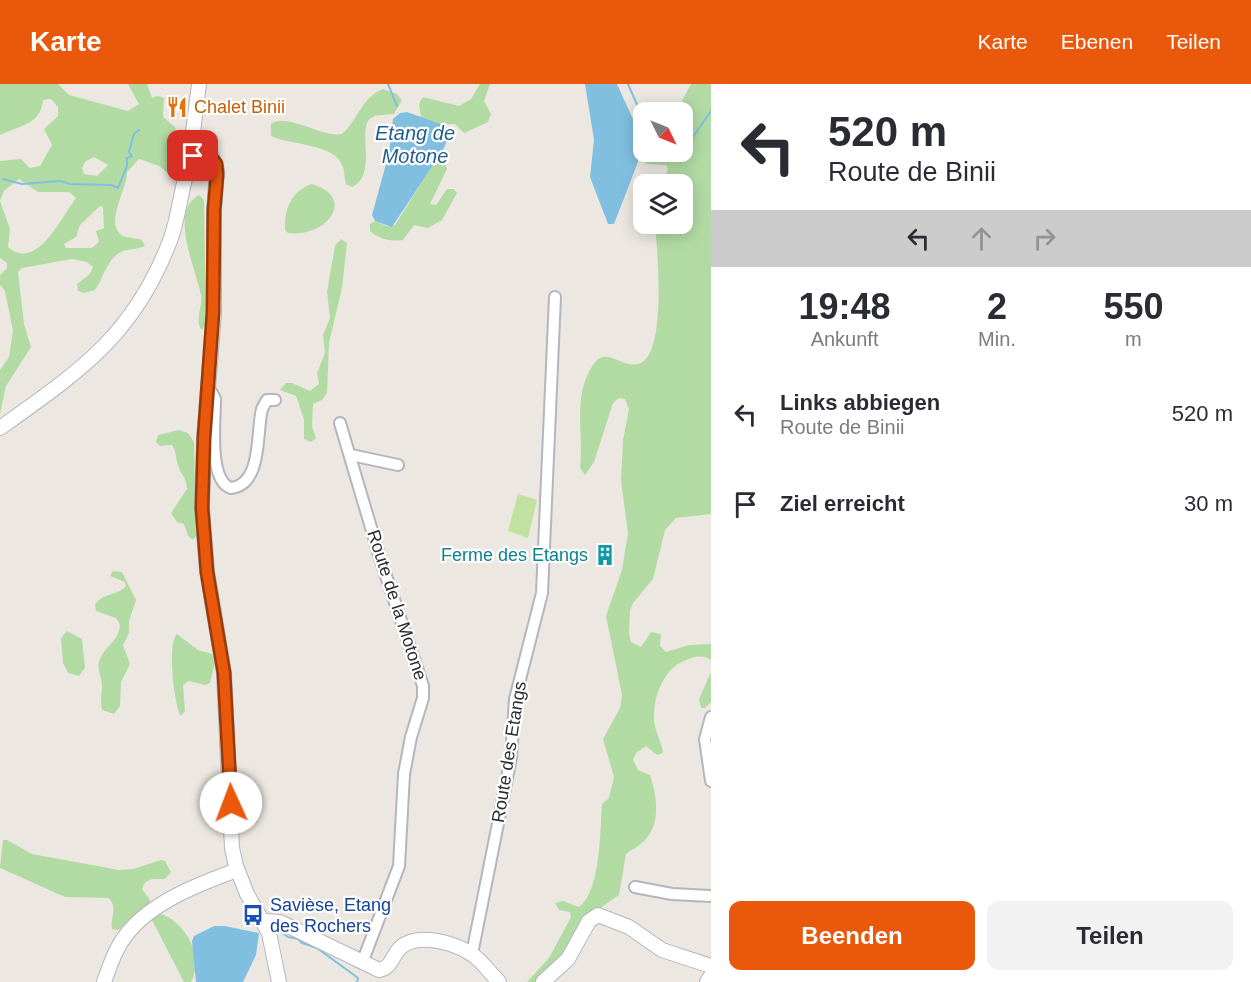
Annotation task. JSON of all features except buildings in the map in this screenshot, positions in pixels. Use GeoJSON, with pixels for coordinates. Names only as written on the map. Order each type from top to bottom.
{"type":"FeatureCollection","features":[{"type":"Feature","properties":{"kind":"street"},"geometry":{"type":"LineString","coordinates":[[199,84],[192,140],[202,154],[216,164],[217,175],[214,210],[214,304],[203,448],[203,529],[207,572],[224,673],[232,848],[237,870],[248,894],[265,921],[273,945],[279,982]]}},
{"type":"Feature","properties":{"kind":"street"},"geometry":{"type":"LineString","coordinates":[[0,428],[74,376],[104,348],[129,318],[163,257],[180,210],[190,162],[202,154]]}},
{"type":"Feature","properties":{"kind":"street","name":"Route des Etangs"},"geometry":{"type":"LineString","coordinates":[[472,954],[511,758],[515,699],[542,593],[555,297]]}},
{"type":"Feature","properties":{"kind":"street"},"geometry":{"type":"LineString","coordinates":[[208,391],[215,399],[214,444],[219,478],[225,486],[231,488],[241,485],[251,474],[263,406],[267,400],[275,400]]}},
{"type":"Feature","properties":{"kind":"street","name":"Route de la Motone"},"geometry":{"type":"LineString","coordinates":[[340,423],[380,558],[420,672],[423,691],[404,774],[399,866],[362,963]]}},
{"type":"Feature","properties":{"kind":"street"},"geometry":{"type":"LineString","coordinates":[[351,455],[398,465]]}},
{"type":"Feature","properties":{"kind":"street"},"geometry":{"type":"LineString","coordinates":[[711,717],[705,742],[711,781]]}},
{"type":"Feature","properties":{"kind":"street"},"geometry":{"type":"LineString","coordinates":[[104,982],[122,941],[147,915],[176,897],[237,870]]}},
{"type":"Feature","properties":{"kind":"street"},"geometry":{"type":"LineString","coordinates":[[635,887],[664,893],[711,896]]}},
{"type":"Feature","properties":{"kind":"street"},"geometry":{"type":"LineString","coordinates":[[543,982],[567,959],[589,921],[598,915],[622,923],[669,953],[711,966]]}},
{"type":"Feature","properties":{"kind":"street"},"geometry":{"type":"LineString","coordinates":[[265,921],[280,922],[376,970],[384,969],[401,947],[421,940],[441,943],[472,954],[499,982]]}},
{"type":"Feature","properties":{"kind":"street"},"geometry":{"type":"LineString","coordinates":[[707,982],[711,976]]}},
{"type":"Feature","properties":{"kind":"green space"},"geometry":{"type":"Polygon","coordinates":[[[0,84],[58,84],[69,95],[128,111],[139,104],[128,84],[147,84],[152,98],[158,96],[164,98],[163,117],[175,127],[177,134],[170,154],[176,172],[169,174],[159,166],[139,159],[127,172],[115,223],[117,231],[123,236],[142,240],[145,246],[121,252],[115,256],[95,290],[84,293],[78,291],[77,284],[90,274],[93,267],[87,262],[72,259],[22,268],[18,272],[24,324],[31,347],[6,386],[0,414],[0,370],[9,357],[13,331],[5,291],[0,285],[0,275],[7,268],[7,263],[0,258],[0,201],[0,161],[21,159],[30,168],[40,166],[52,145],[44,129],[58,116],[58,107],[51,99],[43,100],[38,115],[33,120],[0,135],[0,84]],[[94,157],[86,161],[82,168],[84,174],[97,176],[108,165],[94,157]],[[19,179],[4,191],[0,201],[10,229],[8,247],[18,253],[28,253],[38,248],[56,228],[76,198],[69,192],[38,192],[19,179]],[[100,206],[80,225],[76,237],[64,244],[66,248],[92,248],[99,242],[96,231],[104,228],[103,207],[100,206]]]}},
{"type":"Feature","properties":{"kind":"green space"},"geometry":{"type":"Polygon","coordinates":[[[480,84],[490,84],[484,101],[491,114],[488,122],[464,133],[455,124],[437,125],[421,118],[419,104],[423,97],[459,106],[471,99],[480,84]]]}},
{"type":"Feature","properties":{"kind":"green space"},"geometry":{"type":"Polygon","coordinates":[[[691,84],[711,84],[711,514],[676,518],[665,530],[653,579],[633,603],[630,611],[629,633],[631,642],[641,647],[651,632],[661,634],[660,646],[666,652],[689,645],[711,644],[711,660],[698,657],[677,665],[666,676],[658,691],[654,721],[663,753],[657,755],[646,746],[636,753],[633,760],[638,770],[650,775],[656,800],[654,826],[641,844],[626,854],[619,895],[590,915],[558,962],[539,982],[527,982],[549,958],[571,917],[570,912],[559,910],[555,903],[563,901],[579,907],[592,888],[600,843],[602,804],[609,798],[614,777],[603,739],[620,708],[622,695],[606,616],[622,570],[628,533],[621,481],[623,440],[629,409],[625,399],[619,398],[613,403],[594,462],[585,475],[580,468],[581,402],[587,377],[598,359],[608,357],[638,364],[647,357],[654,342],[658,300],[656,234],[693,234],[693,174],[666,174],[668,169],[666,165],[644,162],[693,162],[693,102],[681,102],[691,84]]]}},
{"type":"Feature","properties":{"kind":"green space"},"geometry":{"type":"Polygon","coordinates":[[[383,89],[397,94],[402,100],[394,114],[376,116],[367,123],[364,172],[360,181],[352,187],[346,184],[342,165],[330,152],[271,136],[271,124],[278,121],[342,134],[370,97],[383,89]]]}},
{"type":"Feature","properties":{"kind":"green space"},"geometry":{"type":"Polygon","coordinates":[[[435,161],[444,161],[447,169],[430,204],[436,205],[447,189],[454,189],[457,193],[442,220],[428,228],[414,225],[403,240],[385,239],[370,231],[370,224],[375,221],[387,226],[395,225],[435,161]]]}},
{"type":"Feature","properties":{"kind":"green space"},"geometry":{"type":"Polygon","coordinates":[[[311,184],[325,190],[332,197],[334,206],[332,215],[315,229],[302,233],[288,233],[285,230],[285,222],[290,202],[298,192],[311,184]]]}},
{"type":"Feature","properties":{"kind":"green space"},"geometry":{"type":"Polygon","coordinates":[[[199,195],[204,200],[206,323],[202,330],[199,323],[201,295],[186,241],[185,227],[190,203],[199,195]]]}},
{"type":"Feature","properties":{"kind":"green space"},"geometry":{"type":"Polygon","coordinates":[[[341,239],[347,243],[342,288],[329,343],[327,393],[322,400],[313,404],[312,426],[316,438],[311,442],[304,439],[304,419],[296,396],[280,390],[286,383],[292,383],[310,391],[319,384],[317,373],[325,353],[323,335],[330,318],[327,292],[335,246],[341,239]]]}},
{"type":"Feature","properties":{"kind":"green space"},"geometry":{"type":"Polygon","coordinates":[[[179,430],[188,433],[194,442],[196,536],[193,540],[188,536],[184,524],[177,522],[171,513],[187,489],[175,450],[172,445],[160,446],[156,442],[158,435],[179,430]]]}},
{"type":"Feature","properties":{"kind":"green space"},"geometry":{"type":"Polygon","coordinates":[[[518,494],[537,500],[528,538],[508,531],[518,494]]]}},
{"type":"Feature","properties":{"kind":"green space"},"geometry":{"type":"Polygon","coordinates":[[[113,571],[122,572],[136,600],[129,621],[129,633],[123,645],[130,664],[121,682],[120,706],[114,714],[102,710],[99,662],[117,636],[120,625],[116,618],[96,611],[95,605],[101,598],[119,592],[126,586],[125,582],[110,576],[113,571]]]}},
{"type":"Feature","properties":{"kind":"green space"},"geometry":{"type":"Polygon","coordinates":[[[67,631],[82,639],[85,668],[79,676],[68,673],[63,663],[61,638],[67,631]]]}},
{"type":"Feature","properties":{"kind":"green space"},"geometry":{"type":"Polygon","coordinates":[[[177,634],[198,650],[212,654],[215,663],[210,683],[205,685],[189,681],[183,685],[185,711],[181,716],[176,700],[172,661],[172,649],[177,634]]]}},
{"type":"Feature","properties":{"kind":"green space"},"geometry":{"type":"Polygon","coordinates":[[[711,672],[711,702],[705,708],[701,708],[699,699],[711,672]]]}},
{"type":"Feature","properties":{"kind":"green space"},"geometry":{"type":"Polygon","coordinates":[[[3,840],[32,854],[119,870],[133,869],[161,860],[165,861],[171,872],[165,879],[146,882],[142,889],[150,900],[149,906],[118,930],[112,929],[114,909],[108,898],[65,897],[0,868],[3,840]]]}},
{"type":"Feature","properties":{"kind":"green space"},"geometry":{"type":"Polygon","coordinates":[[[158,913],[177,923],[190,941],[196,962],[191,982],[184,982],[152,920],[158,913]]]}},
{"type":"Feature","properties":{"kind":"water"},"geometry":{"type":"Polygon","coordinates":[[[585,84],[617,84],[633,119],[633,162],[638,162],[614,224],[608,224],[590,177],[594,140],[585,84]]]}},
{"type":"Feature","properties":{"kind":"water","name":"Etang de Motone"},"geometry":{"type":"Polygon","coordinates":[[[407,112],[446,126],[451,132],[443,150],[392,227],[375,221],[372,215],[389,153],[393,119],[400,113],[407,112]]]}},
{"type":"Feature","properties":{"kind":"water"},"geometry":{"type":"Polygon","coordinates":[[[214,926],[259,933],[256,955],[243,982],[196,982],[192,941],[194,936],[214,926]]]}},
{"type":"Feature","properties":{"kind":"waterway"},"geometry":{"type":"LineString","coordinates":[[388,84],[397,106]]}},
{"type":"Feature","properties":{"kind":"waterway"},"geometry":{"type":"LineString","coordinates":[[628,84],[636,102]]}},
{"type":"Feature","properties":{"kind":"waterway"},"geometry":{"type":"LineString","coordinates":[[693,137],[711,111]]}},
{"type":"Feature","properties":{"kind":"waterway"},"geometry":{"type":"LineString","coordinates":[[3,179],[22,184],[60,181],[70,184],[111,185],[118,188],[127,166],[127,158],[132,156],[129,152],[134,134],[139,130]]}},
{"type":"Feature","properties":{"kind":"waterway"},"geometry":{"type":"LineString","coordinates":[[273,934],[281,932],[317,948],[358,978],[357,982]]}},
{"type":"Feature","properties":{"kind":"place","name":"Chalet Binii"},"geometry":{"type":"Point","coordinates":[177,107]}},
{"type":"Feature","properties":{"kind":"place","name":"Ferme des Etangs"},"geometry":{"type":"Point","coordinates":[605,555]}},
{"type":"Feature","properties":{"kind":"place","name":"Savièse, Etang des Rochers"},"geometry":{"type":"Point","coordinates":[253,915]}},
{"type":"Feature","properties":{"kind":"route"},"geometry":{"type":"LineString","coordinates":[[193,156],[206,153],[215,160],[217,167],[212,340],[204,438],[202,508],[207,572],[224,673],[231,803]]}}]}
